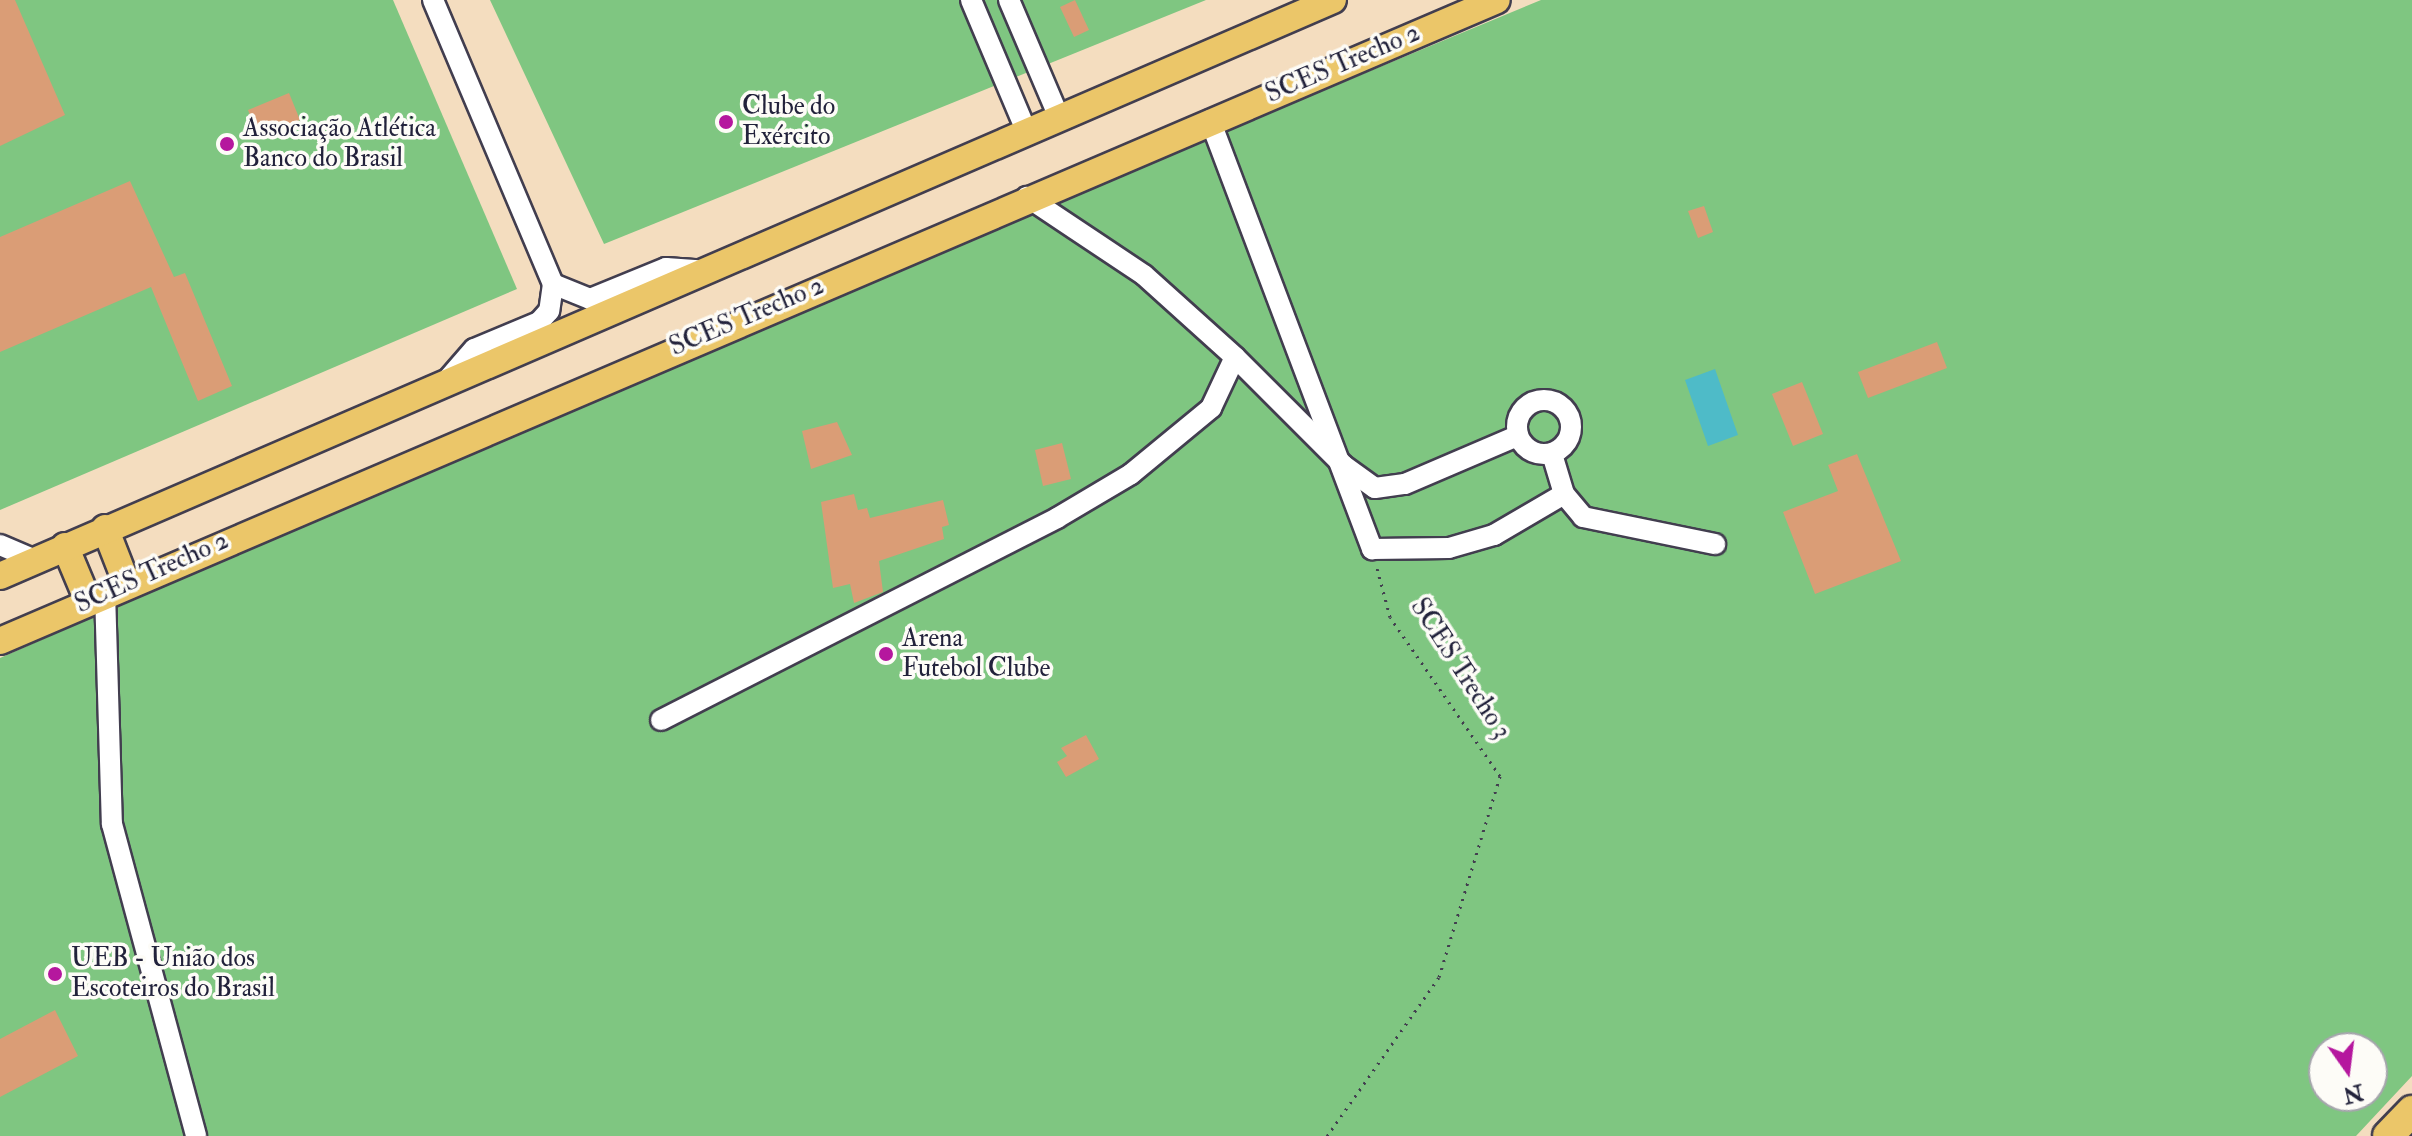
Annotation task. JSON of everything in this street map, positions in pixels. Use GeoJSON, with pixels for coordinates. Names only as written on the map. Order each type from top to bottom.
{"type":"FeatureCollection","features":[{"type":"Feature","properties":{"kind":"highway"},"geometry":{"type":"LineString","coordinates":[[2388,1136],[2412,1111]]}},
{"type":"Feature","properties":{"kind":"main road"},"geometry":{"type":"LineString","coordinates":[[0,576],[1025,128],[1333,0]]}},
{"type":"Feature","properties":{"kind":"main road","name":"SCES Trecho 2"},"geometry":{"type":"LineString","coordinates":[[0,641],[106,592],[1027,197],[1497,0]]}},
{"type":"Feature","properties":{"kind":"main road"},"geometry":{"type":"LineString","coordinates":[[105,528],[106,592]]}},
{"type":"Feature","properties":{"kind":"main road"},"geometry":{"type":"LineString","coordinates":[[65,546],[106,592]]}},
{"type":"Feature","properties":{"kind":"street"},"geometry":{"type":"LineString","coordinates":[[433,0],[553,284],[549,311],[539,322],[474,349],[448,379]]}},
{"type":"Feature","properties":{"kind":"street"},"geometry":{"type":"LineString","coordinates":[[971,0],[1025,128]]}},
{"type":"Feature","properties":{"kind":"street"},"geometry":{"type":"LineString","coordinates":[[1009,0],[1058,115]]}},
{"type":"Feature","properties":{"kind":"street"},"geometry":{"type":"LineString","coordinates":[[1210,120],[1343,465],[1372,549],[1449,548],[1494,535],[1564,494]]}},
{"type":"Feature","properties":{"kind":"street"},"geometry":{"type":"LineString","coordinates":[[1027,197],[1144,275],[1235,357],[1343,465],[1375,488],[1405,484],[1517,436],[1526,407],[1557,403],[1571,430],[1552,454]]}},
{"type":"Feature","properties":{"kind":"street"},"geometry":{"type":"LineString","coordinates":[[553,284],[590,299],[666,268],[698,270]]}},
{"type":"Feature","properties":{"kind":"street"},"geometry":{"type":"LineString","coordinates":[[661,720],[1009,544],[1131,474],[1211,408],[1235,357]]}},
{"type":"Feature","properties":{"kind":"street"},"geometry":{"type":"LineString","coordinates":[[1517,436],[1531,452],[1552,454]]}},
{"type":"Feature","properties":{"kind":"street"},"geometry":{"type":"LineString","coordinates":[[1552,454],[1564,494],[1583,517],[1715,544]]}},
{"type":"Feature","properties":{"kind":"street"},"geometry":{"type":"LineString","coordinates":[[0,545],[36,560]]}},
{"type":"Feature","properties":{"kind":"street"},"geometry":{"type":"LineString","coordinates":[[106,592],[112,824],[196,1136]]}},
{"type":"Feature","properties":{"kind":"path","name":"SCES Trecho 3"},"geometry":{"type":"LineString","coordinates":[[1327,1136],[1439,977],[1500,776],[1390,617],[1372,549]]}},
{"type":"Feature","properties":{"kind":"green space","name":"Associação Atlética Banco do Brasil"},"geometry":{"type":"Polygon","coordinates":[[[0,0],[393,0],[517,289],[0,510],[0,0]]]}},
{"type":"Feature","properties":{"kind":"green space","name":"Clube do Exército"},"geometry":{"type":"Polygon","coordinates":[[[490,0],[1206,0],[604,244],[490,0]]]}},
{"type":"Feature","properties":{"kind":"green space"},"geometry":{"type":"Polygon","coordinates":[[[1541,0],[2412,0],[2412,1076],[2388,1102],[2388,1032],[2308,1032],[2308,1112],[2378,1112],[2356,1136],[0,1136],[0,658],[756,326],[1541,0]]]}},
{"type":"Feature","properties":{"kind":"water"},"geometry":{"type":"Polygon","coordinates":[[[1715,369],[1738,435],[1708,446],[1685,380],[1715,369]]]}},
{"type":"Feature","properties":{"kind":"building"},"geometry":{"type":"Polygon","coordinates":[[[0,0],[15,0],[65,115],[0,146],[0,0]]]}},
{"type":"Feature","properties":{"kind":"building"},"geometry":{"type":"Polygon","coordinates":[[[1075,0],[1089,30],[1074,37],[1060,7],[1075,0]]]}},
{"type":"Feature","properties":{"kind":"building"},"geometry":{"type":"Polygon","coordinates":[[[289,93],[300,120],[259,137],[248,110],[289,93]]]}},
{"type":"Feature","properties":{"kind":"building"},"geometry":{"type":"Polygon","coordinates":[[[130,181],[174,277],[185,273],[232,386],[198,401],[151,287],[0,352],[0,237],[130,181]]]}},
{"type":"Feature","properties":{"kind":"building"},"geometry":{"type":"Polygon","coordinates":[[[1704,206],[1713,232],[1698,238],[1688,211],[1704,206]]]}},
{"type":"Feature","properties":{"kind":"building"},"geometry":{"type":"Polygon","coordinates":[[[1937,342],[1947,368],[1868,398],[1858,372],[1937,342]]]}},
{"type":"Feature","properties":{"kind":"building"},"geometry":{"type":"Polygon","coordinates":[[[1802,382],[1823,434],[1793,446],[1772,394],[1802,382]]]}},
{"type":"Feature","properties":{"kind":"building"},"geometry":{"type":"Polygon","coordinates":[[[837,422],[852,455],[811,469],[802,431],[837,422]]]}},
{"type":"Feature","properties":{"kind":"building"},"geometry":{"type":"Polygon","coordinates":[[[1062,443],[1071,479],[1043,486],[1035,450],[1062,443]]]}},
{"type":"Feature","properties":{"kind":"building"},"geometry":{"type":"Polygon","coordinates":[[[1857,454],[1901,561],[1815,594],[1783,512],[1838,491],[1828,465],[1857,454]]]}},
{"type":"Feature","properties":{"kind":"building"},"geometry":{"type":"Polygon","coordinates":[[[854,494],[858,510],[867,508],[870,518],[943,500],[949,525],[942,527],[944,539],[879,561],[883,592],[854,603],[850,584],[833,588],[821,502],[854,494]]]}},
{"type":"Feature","properties":{"kind":"building"},"geometry":{"type":"Polygon","coordinates":[[[1086,735],[1099,759],[1066,777],[1057,762],[1067,756],[1061,748],[1086,735]]]}},
{"type":"Feature","properties":{"kind":"building"},"geometry":{"type":"Polygon","coordinates":[[[55,1010],[78,1056],[0,1097],[0,1039],[55,1010]]]}},
{"type":"Feature","properties":{"kind":"place","name":"Clube do Exército"},"geometry":{"type":"Point","coordinates":[726,122]}},
{"type":"Feature","properties":{"kind":"place","name":"Associação Atlética Banco do Brasil"},"geometry":{"type":"Point","coordinates":[227,144]}},
{"type":"Feature","properties":{"kind":"place","name":"Arena Futebol Clube"},"geometry":{"type":"Point","coordinates":[886,654]}},
{"type":"Feature","properties":{"kind":"place","name":"UEB - União dos Escoteiros do Brasil"},"geometry":{"type":"Point","coordinates":[55,974]}}]}
